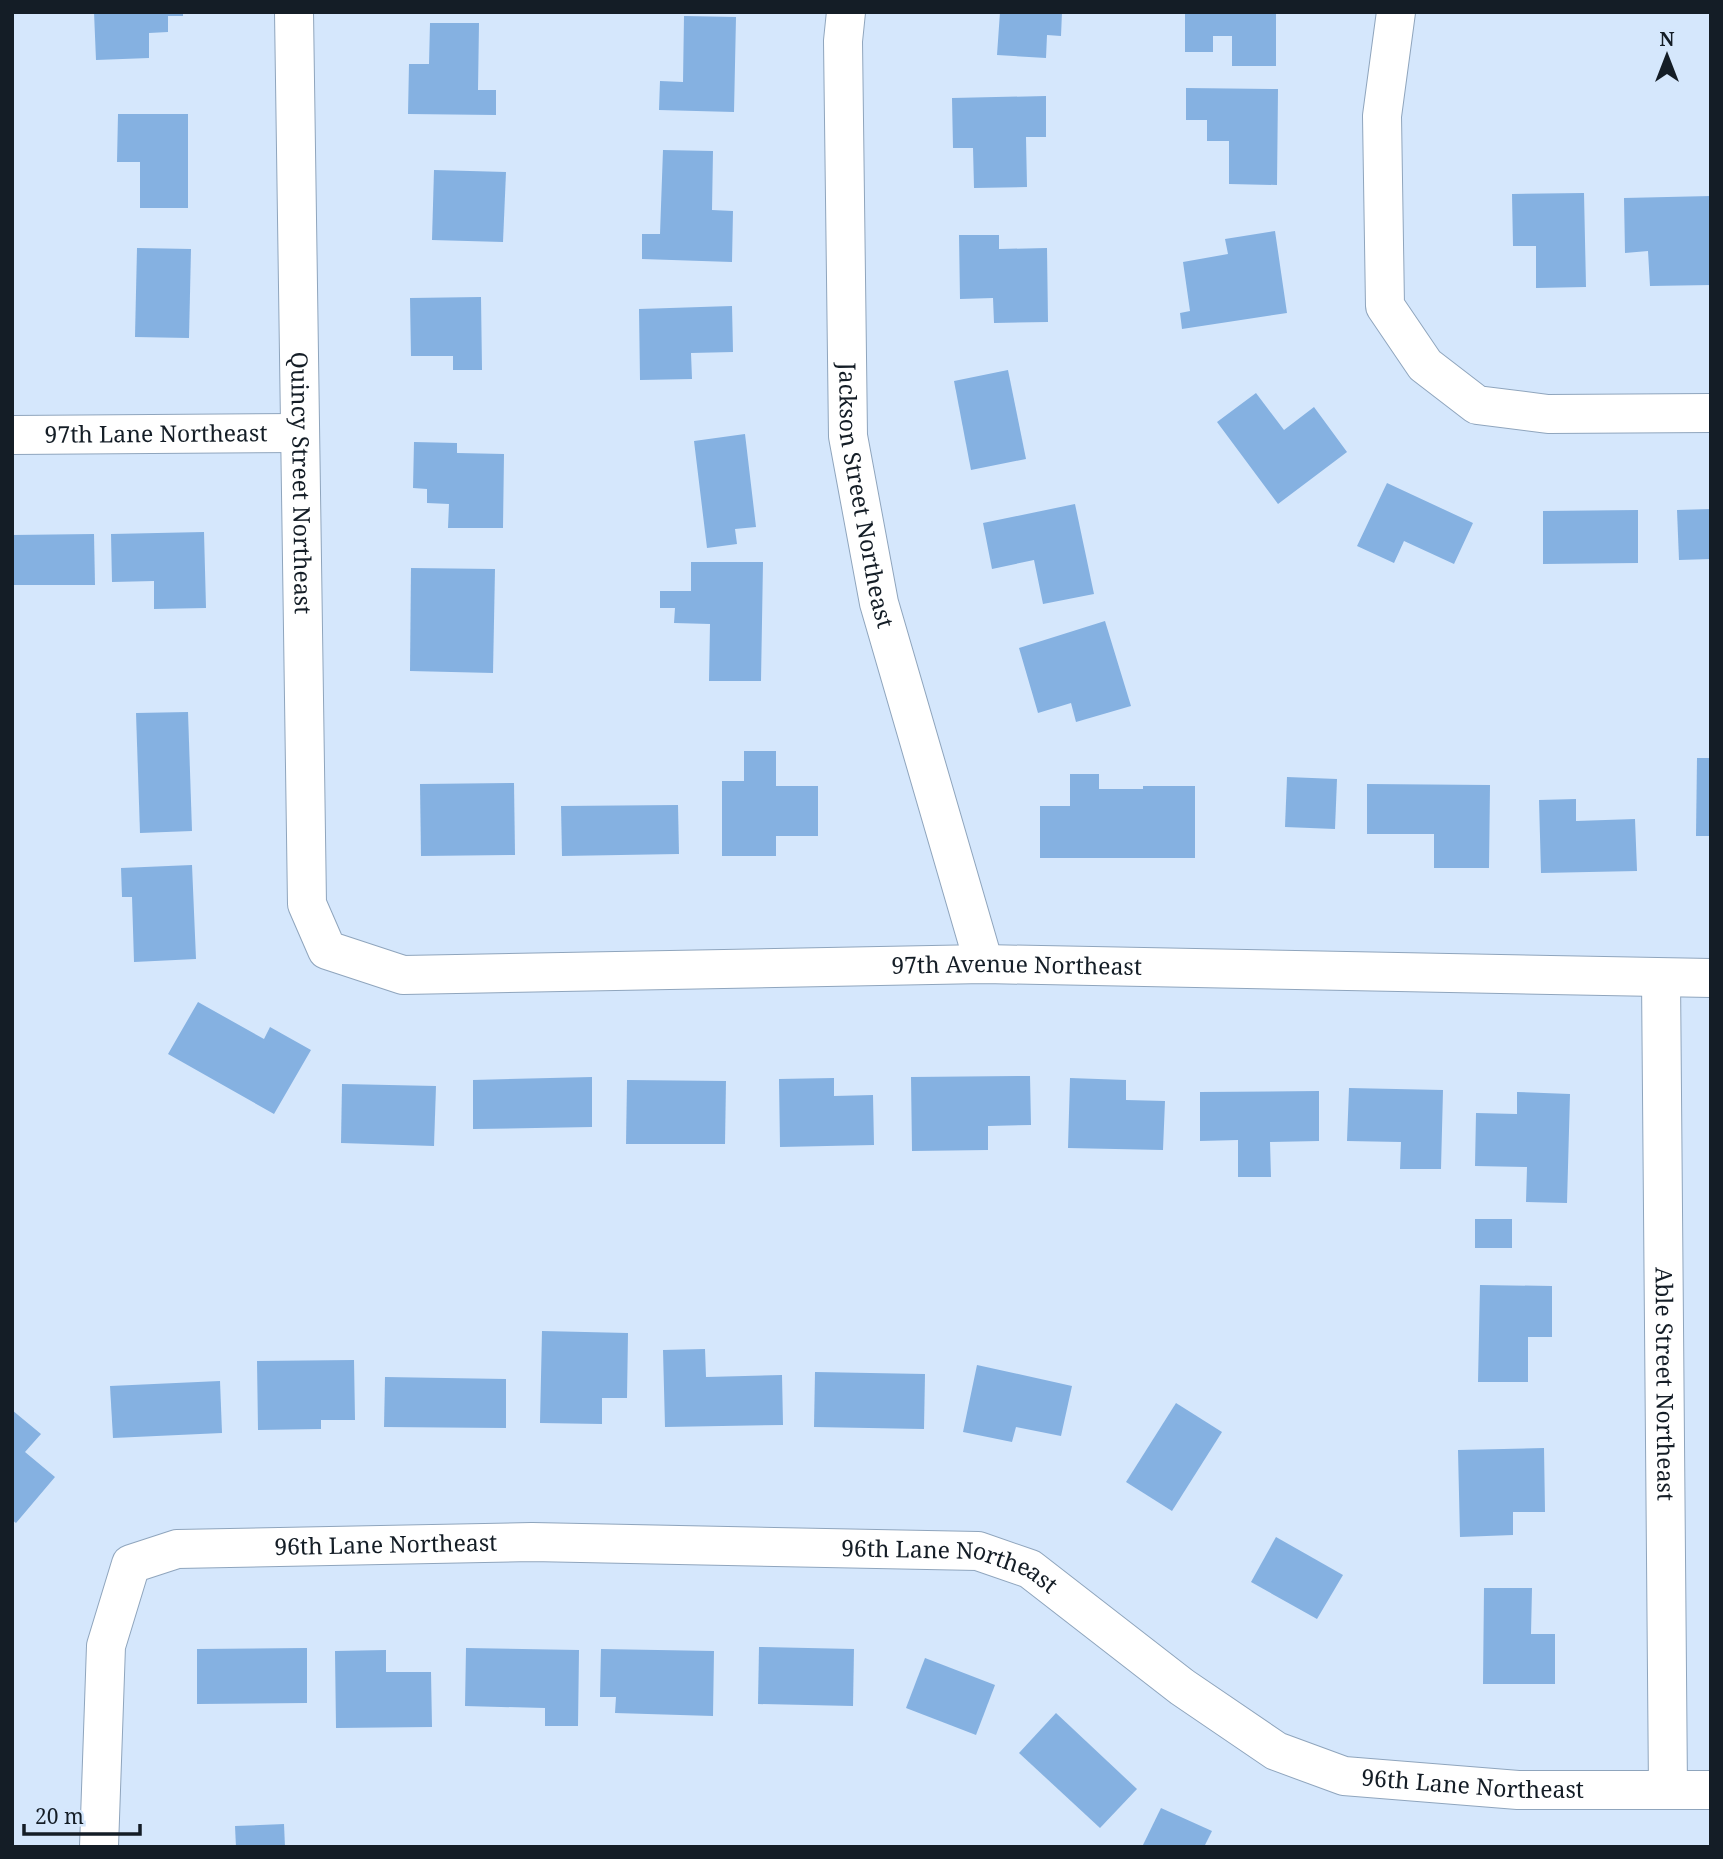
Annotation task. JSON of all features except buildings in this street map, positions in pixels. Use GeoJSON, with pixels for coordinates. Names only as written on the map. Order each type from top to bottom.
{"type":"FeatureCollection","features":[{"type":"Feature","properties":{"kind":"street","name":"Quincy Street Northeast"},"geometry":{"type":"LineString","coordinates":[[294,12],[307,904],[327,950]]}},
{"type":"Feature","properties":{"kind":"street","name":"Jackson Street Northeast"},"geometry":{"type":"LineString","coordinates":[[846,12],[843,55],[848,436],[879,603],[984,964]]}},
{"type":"Feature","properties":{"kind":"street"},"geometry":{"type":"LineString","coordinates":[[1396,12],[1382,116],[1385,306],[1425,365],[1477,405],[1548,414],[1711,413]]}},
{"type":"Feature","properties":{"kind":"street","name":"97th Lane Northeast"},"geometry":{"type":"LineString","coordinates":[[12,435],[300,433]]}},
{"type":"Feature","properties":{"kind":"street","name":"97th Avenue Northeast"},"geometry":{"type":"LineString","coordinates":[[327,950],[403,975],[984,964],[1711,978]]}},
{"type":"Feature","properties":{"kind":"street","name":"Able Street Northeast"},"geometry":{"type":"LineString","coordinates":[[1661,978],[1668,1790]]}},
{"type":"Feature","properties":{"kind":"street","name":"96th Lane Northeast"},"geometry":{"type":"LineString","coordinates":[[99,1847],[106,1646],[131,1564],[177,1549],[532,1542],[978,1551],[1030,1569],[1182,1687],[1276,1751],[1344,1776],[1518,1790],[1711,1790]]}}]}
